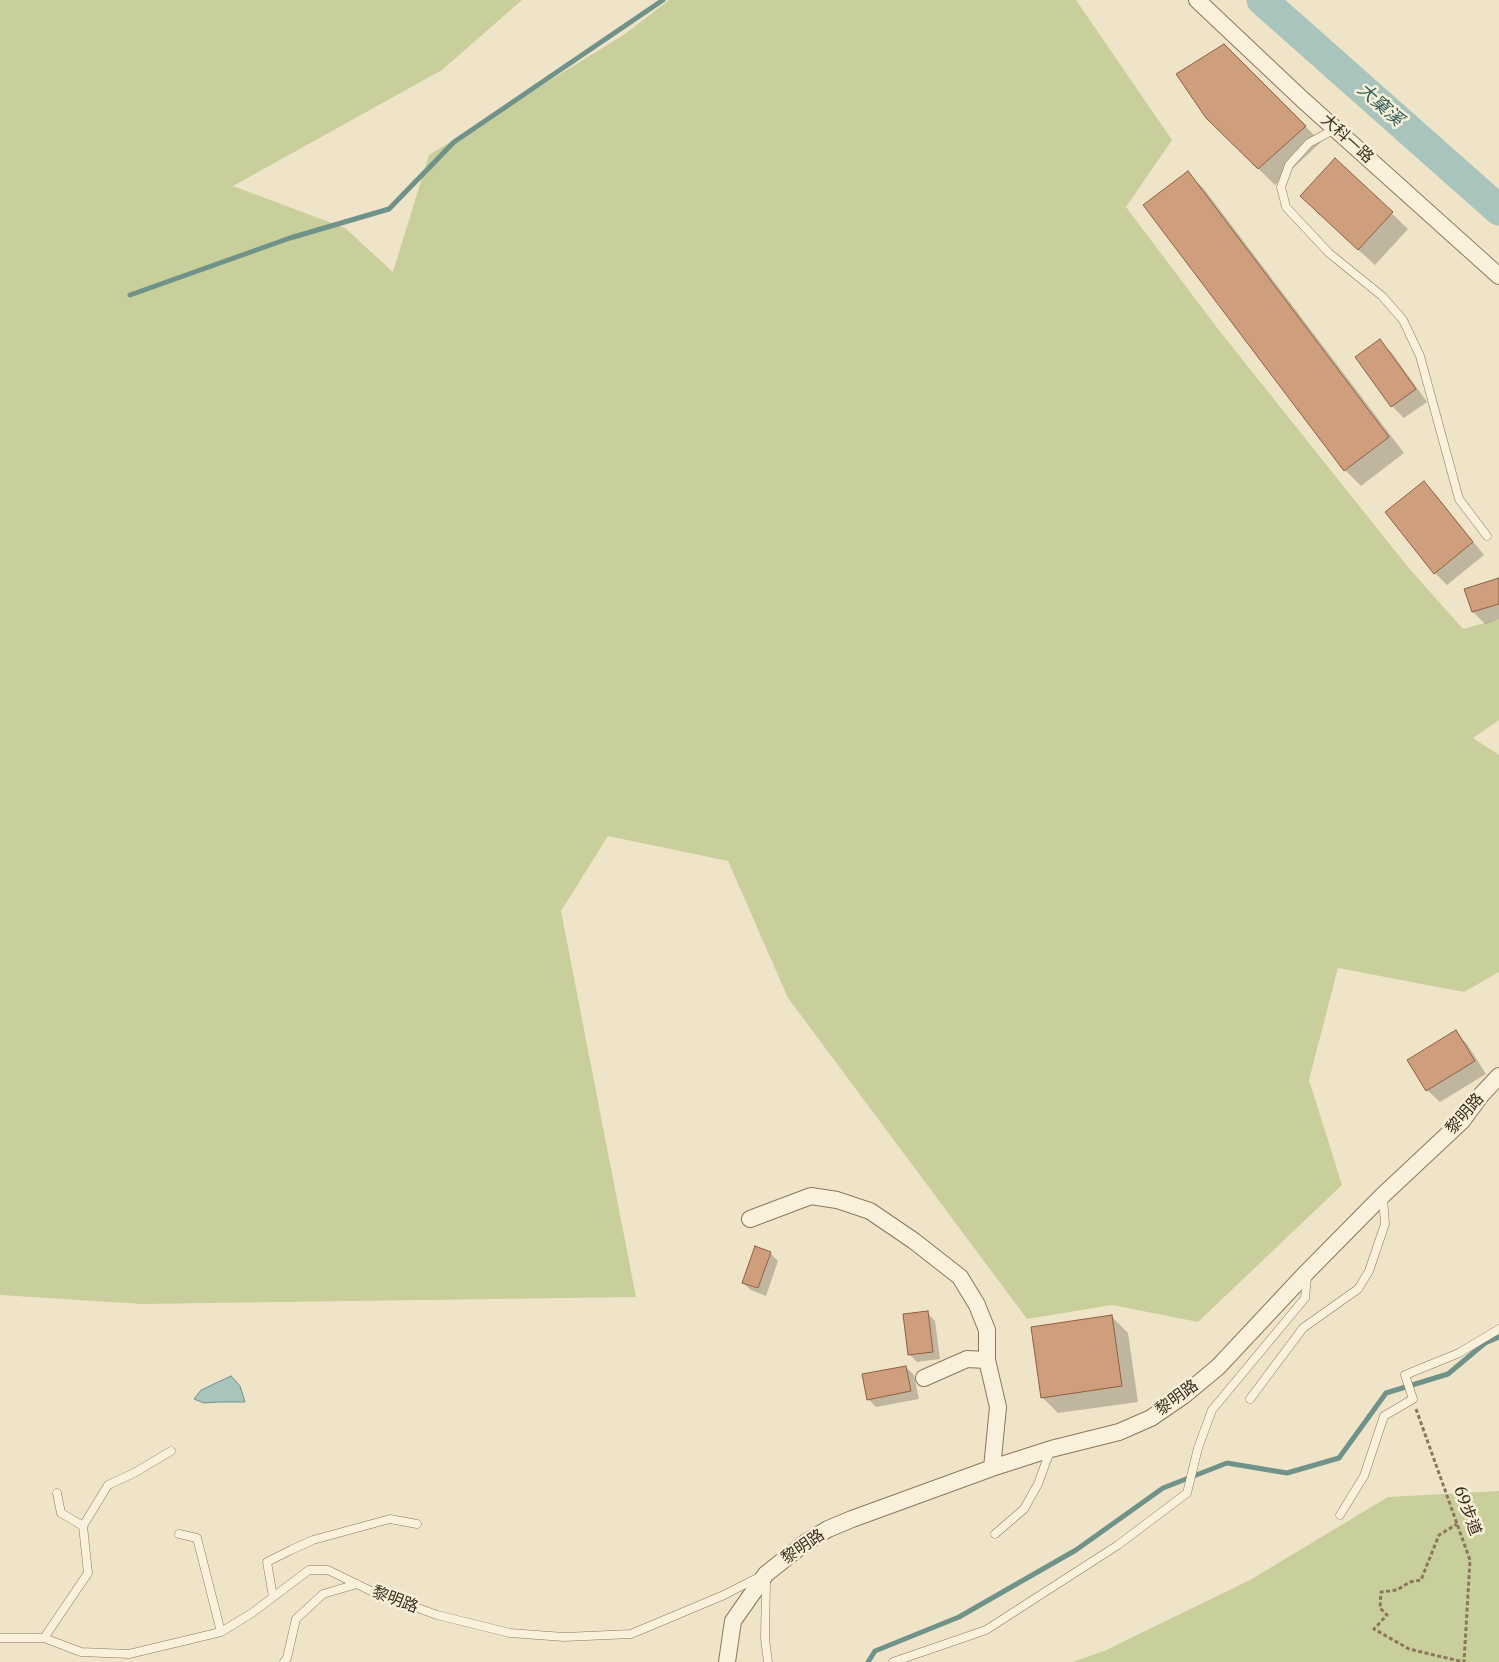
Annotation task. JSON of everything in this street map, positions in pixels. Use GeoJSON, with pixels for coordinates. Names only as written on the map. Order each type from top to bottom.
{"type":"FeatureCollection","features":[{"type":"Feature","properties":{"kind":"street","name":"大科一路"},"geometry":{"type":"LineString","coordinates":[[1196,0],[1499,276]]}},
{"type":"Feature","properties":{"kind":"street","name":"黎明路"},"geometry":{"type":"LineString","coordinates":[[766,1574],[805,1543],[828,1529],[992,1468],[1051,1449],[1119,1432],[1150,1418],[1183,1396],[1218,1367],[1307,1272],[1382,1196],[1462,1120],[1499,1076]]}},
{"type":"Feature","properties":{"kind":"street"},"geometry":{"type":"LineString","coordinates":[[750,1220],[811,1196],[837,1200],[870,1211],[914,1241],[960,1277],[977,1305],[987,1330],[987,1360],[998,1407],[992,1468]]}},
{"type":"Feature","properties":{"kind":"street"},"geometry":{"type":"LineString","coordinates":[[924,1378],[966,1359],[987,1360]]}},
{"type":"Feature","properties":{"kind":"street"},"geometry":{"type":"LineString","coordinates":[[727,1662],[733,1621],[766,1574]]}},
{"type":"Feature","properties":{"kind":"lane"},"geometry":{"type":"LineString","coordinates":[[1335,128],[1309,143],[1289,165],[1281,187],[1286,207],[1329,252],[1382,296],[1403,320],[1420,356],[1459,499],[1487,536]]}},
{"type":"Feature","properties":{"kind":"lane"},"geometry":{"type":"LineString","coordinates":[[1250,1399],[1303,1328],[1358,1289],[1369,1270],[1385,1224],[1382,1196]]}},
{"type":"Feature","properties":{"kind":"lane"},"geometry":{"type":"LineString","coordinates":[[893,1662],[986,1630],[1118,1545],[1187,1493],[1198,1448],[1212,1410],[1305,1298],[1307,1272]]}},
{"type":"Feature","properties":{"kind":"lane"},"geometry":{"type":"LineString","coordinates":[[1340,1515],[1364,1476],[1384,1416],[1413,1399],[1405,1375],[1459,1353],[1499,1330]]}},
{"type":"Feature","properties":{"kind":"lane"},"geometry":{"type":"LineString","coordinates":[[996,1534],[1024,1509],[1038,1484],[1051,1449]]}},
{"type":"Feature","properties":{"kind":"lane"},"geometry":{"type":"LineString","coordinates":[[44,1638],[88,1573],[83,1526],[108,1485],[134,1473],[171,1451]]}},
{"type":"Feature","properties":{"kind":"lane"},"geometry":{"type":"LineString","coordinates":[[57,1493],[61,1513],[83,1526]]}},
{"type":"Feature","properties":{"kind":"lane"},"geometry":{"type":"LineString","coordinates":[[273,1597],[267,1562],[313,1540],[390,1519],[416,1524]]}},
{"type":"Feature","properties":{"kind":"lane"},"geometry":{"type":"LineString","coordinates":[[179,1534],[197,1538],[221,1632]]}},
{"type":"Feature","properties":{"kind":"lane","name":"黎明路"},"geometry":{"type":"LineString","coordinates":[[0,1638],[44,1638],[81,1652],[129,1654],[221,1632],[252,1613],[309,1570],[328,1570],[371,1591],[437,1615],[510,1633],[564,1637],[631,1634],[766,1574]]}},
{"type":"Feature","properties":{"kind":"lane"},"geometry":{"type":"LineString","coordinates":[[766,1574],[765,1639],[768,1662]]}},
{"type":"Feature","properties":{"kind":"lane"},"geometry":{"type":"LineString","coordinates":[[284,1662],[287,1658],[296,1619],[323,1594],[357,1584]]}},
{"type":"Feature","properties":{"kind":"path","name":"69步道"},"geometry":{"type":"LineString","coordinates":[[1413,1399],[1470,1560],[1464,1662]]}},
{"type":"Feature","properties":{"kind":"path"},"geometry":{"type":"LineString","coordinates":[[1457,1524],[1439,1535],[1421,1580],[1410,1582],[1397,1590],[1381,1592],[1380,1608],[1387,1615],[1374,1629],[1409,1649],[1464,1662]]}},
{"type":"Feature","properties":{"kind":"green space"},"geometry":{"type":"Polygon","coordinates":[[[0,0],[522,0],[442,70],[233,186],[345,228],[393,272],[429,155],[625,34],[669,0],[1076,0],[1172,140],[1126,207],[1218,329],[1408,567],[1463,629],[1499,619],[1499,720],[1473,738],[1499,755],[1499,972],[1464,992],[1338,968],[1309,1080],[1342,1185],[1198,1322],[1112,1305],[1027,1319],[788,998],[728,861],[608,836],[561,911],[636,1297],[142,1304],[0,1295],[0,0]]]}},
{"type":"Feature","properties":{"kind":"green space"},"geometry":{"type":"Polygon","coordinates":[[[1499,1491],[1499,1662],[1072,1662],[1104,1651],[1250,1580],[1388,1497],[1499,1491]]]}},
{"type":"Feature","properties":{"kind":"water"},"geometry":{"type":"Polygon","coordinates":[[[231,1376],[240,1386],[245,1402],[204,1403],[194,1399],[201,1390],[231,1376]]]}},
{"type":"Feature","properties":{"kind":"building"},"geometry":{"type":"Polygon","coordinates":[[[1224,44],[1306,126],[1258,169],[1206,118],[1176,74],[1224,44]]]}},
{"type":"Feature","properties":{"kind":"building"},"geometry":{"type":"Polygon","coordinates":[[[1335,158],[1393,212],[1358,250],[1300,196],[1335,158]]]}},
{"type":"Feature","properties":{"kind":"building"},"geometry":{"type":"Polygon","coordinates":[[[1188,171],[1389,437],[1344,471],[1143,205],[1188,171]]]}},
{"type":"Feature","properties":{"kind":"building"},"geometry":{"type":"Polygon","coordinates":[[[1380,339],[1416,389],[1391,407],[1355,357],[1380,339]]]}},
{"type":"Feature","properties":{"kind":"building"},"geometry":{"type":"Polygon","coordinates":[[[1424,481],[1473,542],[1434,574],[1385,512],[1424,481]]]}},
{"type":"Feature","properties":{"kind":"building"},"geometry":{"type":"Polygon","coordinates":[[[1499,578],[1499,604],[1472,612],[1464,589],[1499,578]]]}},
{"type":"Feature","properties":{"kind":"building"},"geometry":{"type":"Polygon","coordinates":[[[1456,1030],[1475,1061],[1426,1091],[1407,1060],[1456,1030]]]}},
{"type":"Feature","properties":{"kind":"building"},"geometry":{"type":"Polygon","coordinates":[[[755,1246],[771,1252],[758,1288],[742,1283],[755,1246]]]}},
{"type":"Feature","properties":{"kind":"building"},"geometry":{"type":"Polygon","coordinates":[[[928,1311],[933,1352],[908,1355],[903,1314],[928,1311]]]}},
{"type":"Feature","properties":{"kind":"building"},"geometry":{"type":"Polygon","coordinates":[[[1112,1315],[1122,1386],[1041,1398],[1031,1327],[1112,1315]]]}},
{"type":"Feature","properties":{"kind":"building"},"geometry":{"type":"Polygon","coordinates":[[[906,1366],[911,1391],[867,1400],[862,1374],[906,1366]]]}},
{"type":"Feature","properties":{"kind":"waterway"},"geometry":{"type":"LineString","coordinates":[[130,295],[290,238],[389,209],[454,142],[663,0]]}},
{"type":"Feature","properties":{"kind":"waterway","name":"大窠溪"},"geometry":{"type":"LineString","coordinates":[[1262,0],[1499,210]]}},
{"type":"Feature","properties":{"kind":"waterway"},"geometry":{"type":"LineString","coordinates":[[868,1662],[875,1651],[959,1617],[1076,1550],[1163,1488],[1227,1463],[1287,1473],[1339,1458],[1386,1393],[1448,1374],[1485,1343],[1499,1337]]}}]}
